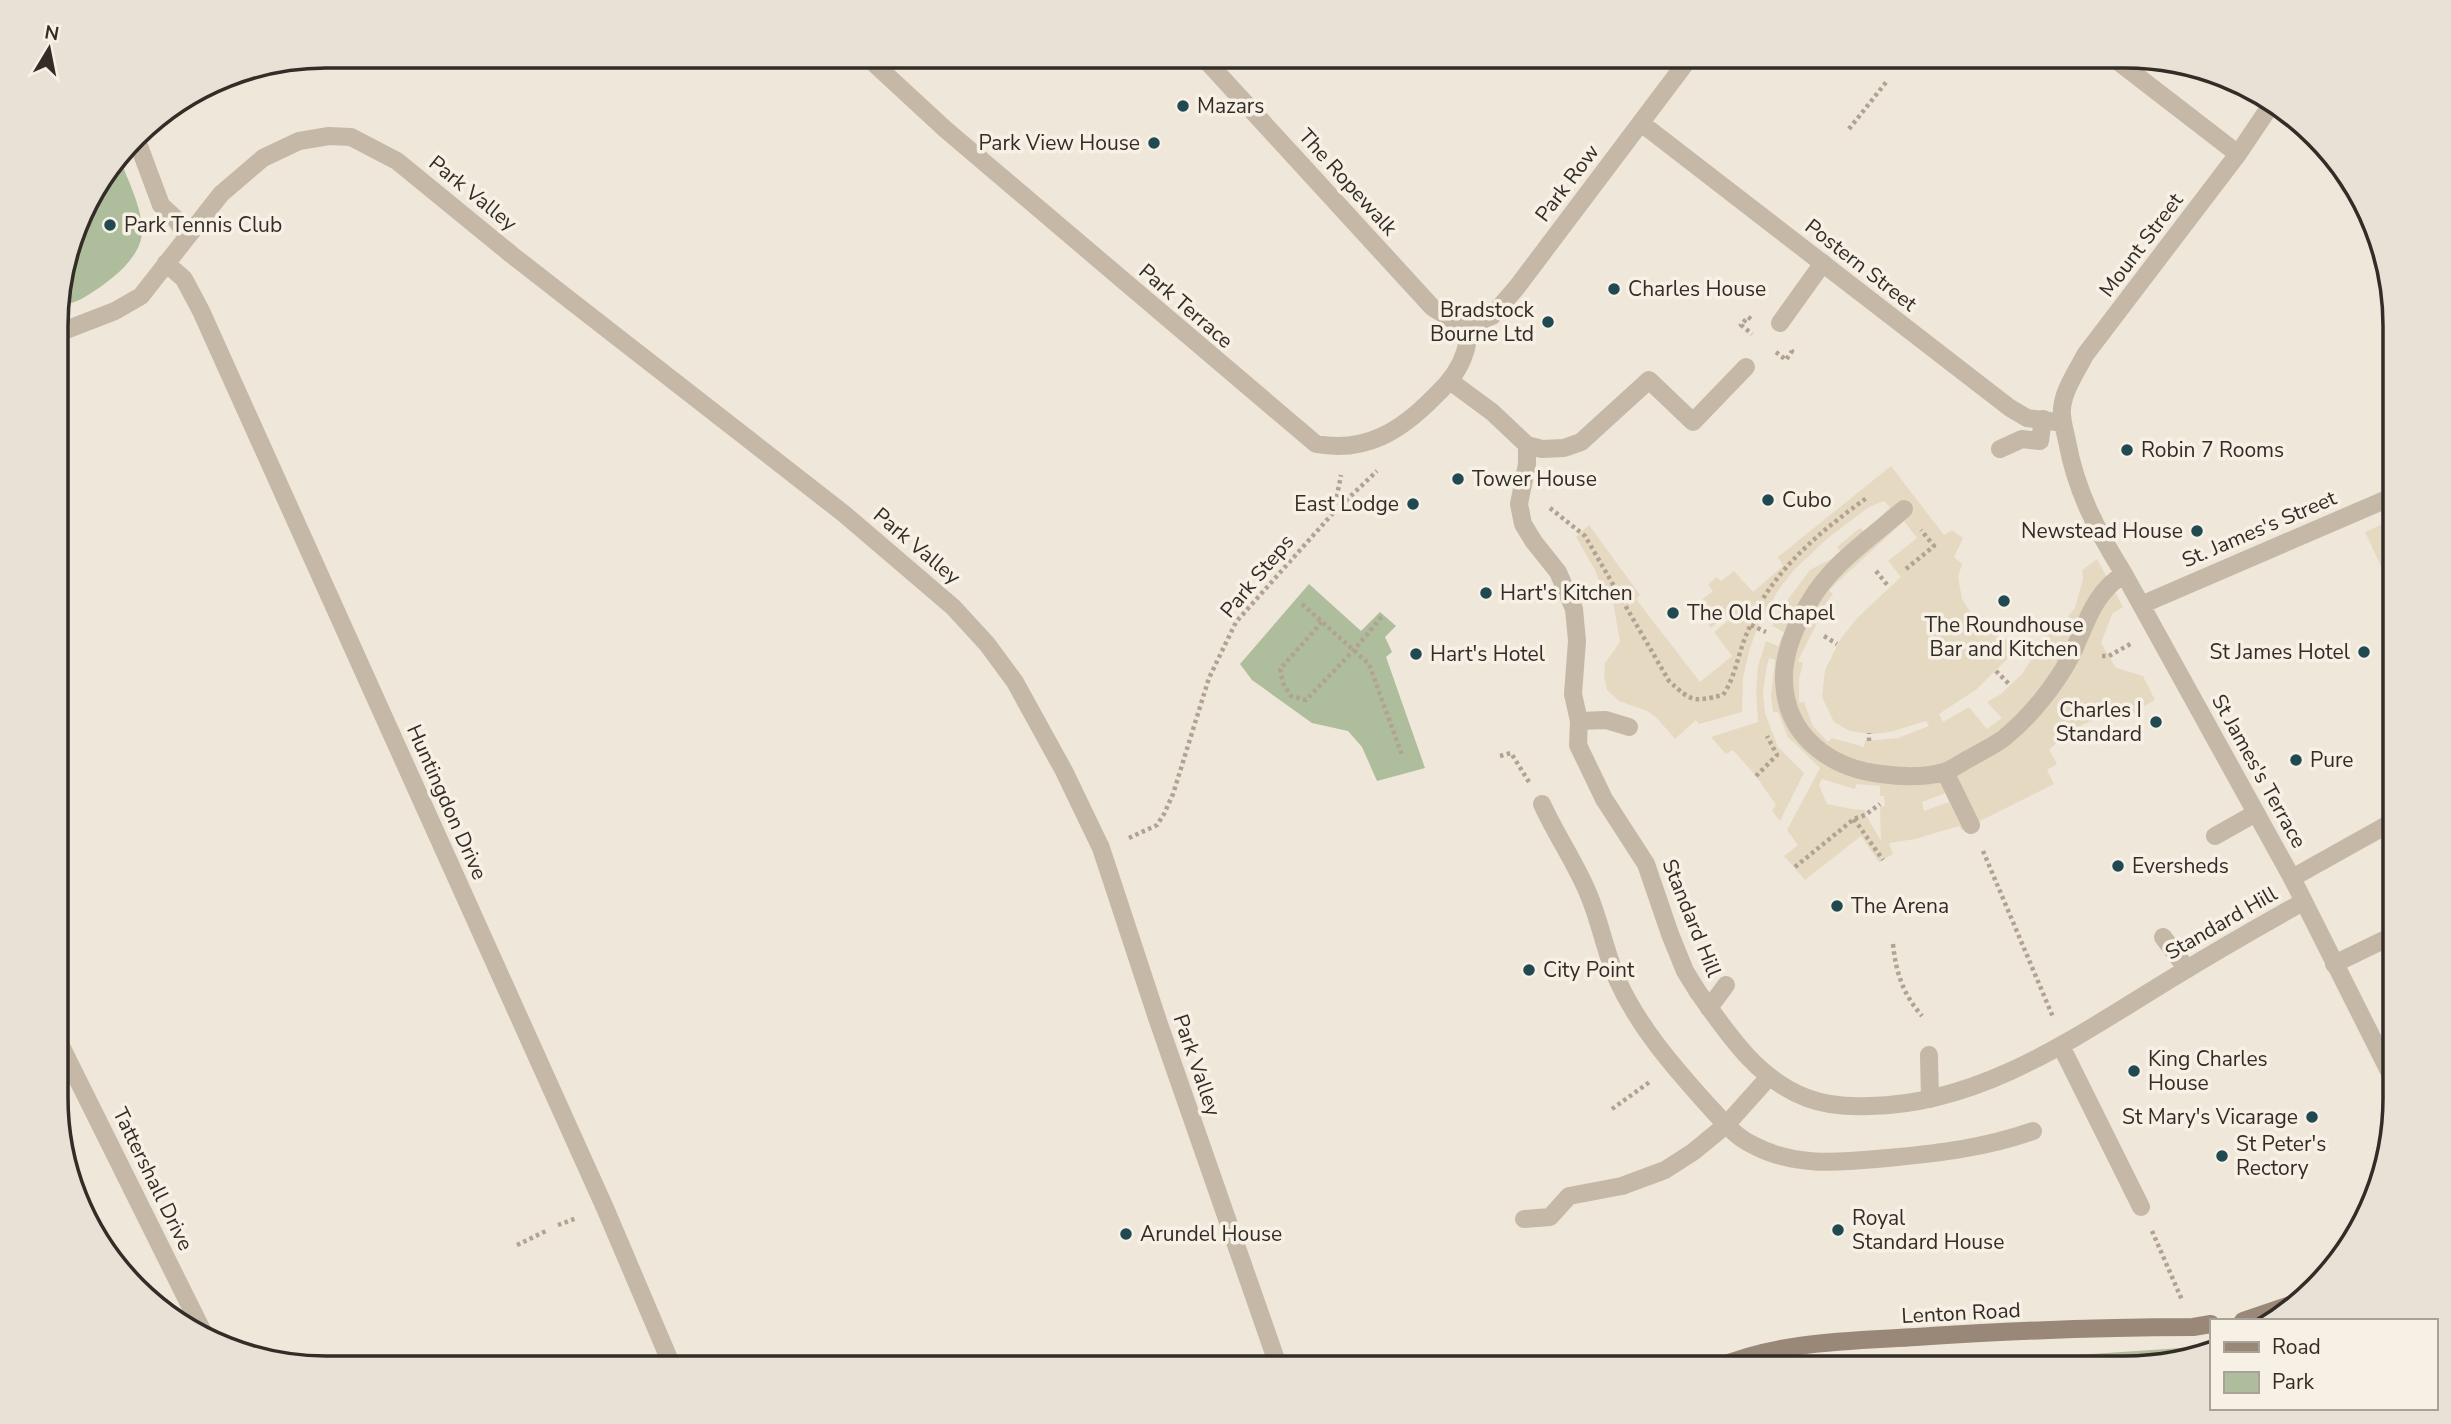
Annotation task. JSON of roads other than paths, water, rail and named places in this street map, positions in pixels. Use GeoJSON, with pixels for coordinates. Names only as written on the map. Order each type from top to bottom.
{"type":"FeatureCollection","features":[{"type":"Feature","properties":{"kind":"street","name":"Park Terrace"},"geometry":{"type":"LineString","coordinates":[[879,68],[945,129],[1295,429],[1316,444],[1349,446],[1387,436],[1409,421],[1450,381],[1465,353],[1470,325]]}},
{"type":"Feature","properties":{"kind":"street","name":"The Ropewalk"},"geometry":{"type":"LineString","coordinates":[[1213,68],[1432,307],[1453,320],[1470,325]]}},
{"type":"Feature","properties":{"kind":"street","name":"Park Row"},"geometry":{"type":"LineString","coordinates":[[1470,325],[1492,316],[1509,297],[1682,68]]}},
{"type":"Feature","properties":{"kind":"street"},"geometry":{"type":"LineString","coordinates":[[2127,68],[2238,154]]}},
{"type":"Feature","properties":{"kind":"street","name":"Mount Street"},"geometry":{"type":"LineString","coordinates":[[2063,423],[2062,409],[2070,383],[2085,355],[2238,154],[2267,111]]}},
{"type":"Feature","properties":{"kind":"street","name":"Postern Street"},"geometry":{"type":"LineString","coordinates":[[1641,123],[2010,408],[2026,418],[2063,423]]}},
{"type":"Feature","properties":{"kind":"street","name":"Park Valley"},"geometry":{"type":"LineString","coordinates":[[68,329],[115,311],[141,296],[221,194],[264,158],[299,141],[329,136],[351,138],[397,161],[512,255],[843,513],[953,607],[987,644],[1015,682],[1059,760],[1101,848],[1275,1356]]}},
{"type":"Feature","properties":{"kind":"street"},"geometry":{"type":"LineString","coordinates":[[140,148],[161,205],[175,218],[187,237]]}},
{"type":"Feature","properties":{"kind":"street","name":"Huntingdon Drive"},"geometry":{"type":"LineString","coordinates":[[166,263],[184,279],[201,311],[605,1209],[668,1356]]}},
{"type":"Feature","properties":{"kind":"street"},"geometry":{"type":"LineString","coordinates":[[1780,323],[1823,263]]}},
{"type":"Feature","properties":{"kind":"street"},"geometry":{"type":"LineString","coordinates":[[1450,381],[1492,412],[1527,445],[1542,449],[1564,448],[1581,442],[1649,380],[1693,422],[1746,367]]}},
{"type":"Feature","properties":{"kind":"street"},"geometry":{"type":"LineString","coordinates":[[2000,449],[2022,439],[2040,441],[2043,419]]}},
{"type":"Feature","properties":{"kind":"street","name":"St James's Terrace"},"geometry":{"type":"LineString","coordinates":[[2063,423],[2072,469],[2081,496],[2101,537],[2124,573],[2292,878]]}},
{"type":"Feature","properties":{"kind":"street","name":"Standard Hill"},"geometry":{"type":"LineString","coordinates":[[1527,445],[1527,464],[1519,504],[1523,524],[1558,572],[1574,610],[1577,641],[1573,694],[1579,721],[1578,745],[1604,799],[1646,864],[1685,971],[1742,1052],[1769,1077],[1805,1097],[1828,1105],[1885,1106],[1968,1090],[2062,1046],[2303,902]]}},
{"type":"Feature","properties":{"kind":"street","name":"St. James's Street"},"geometry":{"type":"LineString","coordinates":[[2141,605],[2383,501]]}},
{"type":"Feature","properties":{"kind":"street"},"geometry":{"type":"LineString","coordinates":[[1904,509],[1839,564],[1810,600],[1786,657],[1784,681],[1788,707],[1798,727],[1824,755],[1846,768],[1909,777],[1945,772],[2002,739],[2026,718],[2045,696],[2070,658],[2091,608],[2109,583],[2124,573]]}},
{"type":"Feature","properties":{"kind":"street"},"geometry":{"type":"LineString","coordinates":[[1579,721],[1606,720],[1629,727]]}},
{"type":"Feature","properties":{"kind":"street"},"geometry":{"type":"LineString","coordinates":[[1945,772],[1971,825]]}},
{"type":"Feature","properties":{"kind":"street"},"geometry":{"type":"LineString","coordinates":[[1542,804],[1589,895],[1617,979],[1636,1014],[1673,1066],[1726,1125],[1752,1145],[1785,1158],[1843,1162],[1951,1153],[1997,1143],[2033,1131]]}},
{"type":"Feature","properties":{"kind":"street"},"geometry":{"type":"LineString","coordinates":[[2215,836],[2256,813]]}},
{"type":"Feature","properties":{"kind":"street"},"geometry":{"type":"LineString","coordinates":[[2292,878],[2383,827]]}},
{"type":"Feature","properties":{"kind":"street","name":"Standard Hill"},"geometry":{"type":"LineString","coordinates":[[2292,878],[2383,1058]]}},
{"type":"Feature","properties":{"kind":"street"},"geometry":{"type":"LineString","coordinates":[[2163,937],[2187,969]]}},
{"type":"Feature","properties":{"kind":"street"},"geometry":{"type":"LineString","coordinates":[[2334,964],[2383,940]]}},
{"type":"Feature","properties":{"kind":"street"},"geometry":{"type":"LineString","coordinates":[[1709,1008],[1726,985]]}},
{"type":"Feature","properties":{"kind":"street"},"geometry":{"type":"LineString","coordinates":[[2062,1046],[2141,1208]]}},
{"type":"Feature","properties":{"kind":"street"},"geometry":{"type":"LineString","coordinates":[[1929,1055],[1930,1099]]}},
{"type":"Feature","properties":{"kind":"street","name":"Tattershall Drive"},"geometry":{"type":"LineString","coordinates":[[68,1060],[198,1321]]}},
{"type":"Feature","properties":{"kind":"street"},"geometry":{"type":"LineString","coordinates":[[1524,1219],[1550,1217],[1569,1196],[1622,1186],[1665,1170],[1693,1152],[1726,1125],[1769,1077]]}},
{"type":"Feature","properties":{"kind":"street","name":"Lenton Road"},"geometry":{"type":"LineString","coordinates":[[1752,1356],[1816,1343],[2210,1324]]}},
{"type":"Feature","properties":{"kind":"place","name":"Mazars"},"geometry":{"type":"Point","coordinates":[1183,106]}},
{"type":"Feature","properties":{"kind":"place","name":"Park View House"},"geometry":{"type":"Point","coordinates":[1154,143]}},
{"type":"Feature","properties":{"kind":"place","name":"Park Tennis Club"},"geometry":{"type":"Point","coordinates":[110,225]}},
{"type":"Feature","properties":{"kind":"place","name":"Charles House"},"geometry":{"type":"Point","coordinates":[1614,289]}},
{"type":"Feature","properties":{"kind":"place","name":"Bradstock Bourne Ltd"},"geometry":{"type":"Point","coordinates":[1548,322]}},
{"type":"Feature","properties":{"kind":"place","name":"Robin 7 Rooms"},"geometry":{"type":"Point","coordinates":[2127,450]}},
{"type":"Feature","properties":{"kind":"place","name":"Tower House"},"geometry":{"type":"Point","coordinates":[1458,479]}},
{"type":"Feature","properties":{"kind":"place","name":"Cubo"},"geometry":{"type":"Point","coordinates":[1768,500]}},
{"type":"Feature","properties":{"kind":"place","name":"East Lodge"},"geometry":{"type":"Point","coordinates":[1413,504]}},
{"type":"Feature","properties":{"kind":"place","name":"Newstead House"},"geometry":{"type":"Point","coordinates":[2197,531]}},
{"type":"Feature","properties":{"kind":"place","name":"Hart's Kitchen"},"geometry":{"type":"Point","coordinates":[1486,593]}},
{"type":"Feature","properties":{"kind":"place","name":"The Roundhouse Bar and Kitchen"},"geometry":{"type":"Point","coordinates":[2004,601]}},
{"type":"Feature","properties":{"kind":"place","name":"The Old Chapel"},"geometry":{"type":"Point","coordinates":[1673,613]}},
{"type":"Feature","properties":{"kind":"place","name":"St James Hotel"},"geometry":{"type":"Point","coordinates":[2364,652]}},
{"type":"Feature","properties":{"kind":"place","name":"Hart's Hotel"},"geometry":{"type":"Point","coordinates":[1416,654]}},
{"type":"Feature","properties":{"kind":"place","name":"Charles I Standard"},"geometry":{"type":"Point","coordinates":[2156,722]}},
{"type":"Feature","properties":{"kind":"place","name":"Pure"},"geometry":{"type":"Point","coordinates":[2296,760]}},
{"type":"Feature","properties":{"kind":"place","name":"Eversheds"},"geometry":{"type":"Point","coordinates":[2118,866]}},
{"type":"Feature","properties":{"kind":"place","name":"The Arena"},"geometry":{"type":"Point","coordinates":[1837,906]}},
{"type":"Feature","properties":{"kind":"place","name":"City Point"},"geometry":{"type":"Point","coordinates":[1529,970]}},
{"type":"Feature","properties":{"kind":"place","name":"King Charles House"},"geometry":{"type":"Point","coordinates":[2134,1071]}},
{"type":"Feature","properties":{"kind":"place","name":"St Mary's Vicarage"},"geometry":{"type":"Point","coordinates":[2312,1117]}},
{"type":"Feature","properties":{"kind":"place","name":"St Peter's Rectory"},"geometry":{"type":"Point","coordinates":[2222,1156]}},
{"type":"Feature","properties":{"kind":"place","name":"Royal Standard House"},"geometry":{"type":"Point","coordinates":[1838,1230]}},
{"type":"Feature","properties":{"kind":"place","name":"Arundel House"},"geometry":{"type":"Point","coordinates":[1126,1234]}}]}
